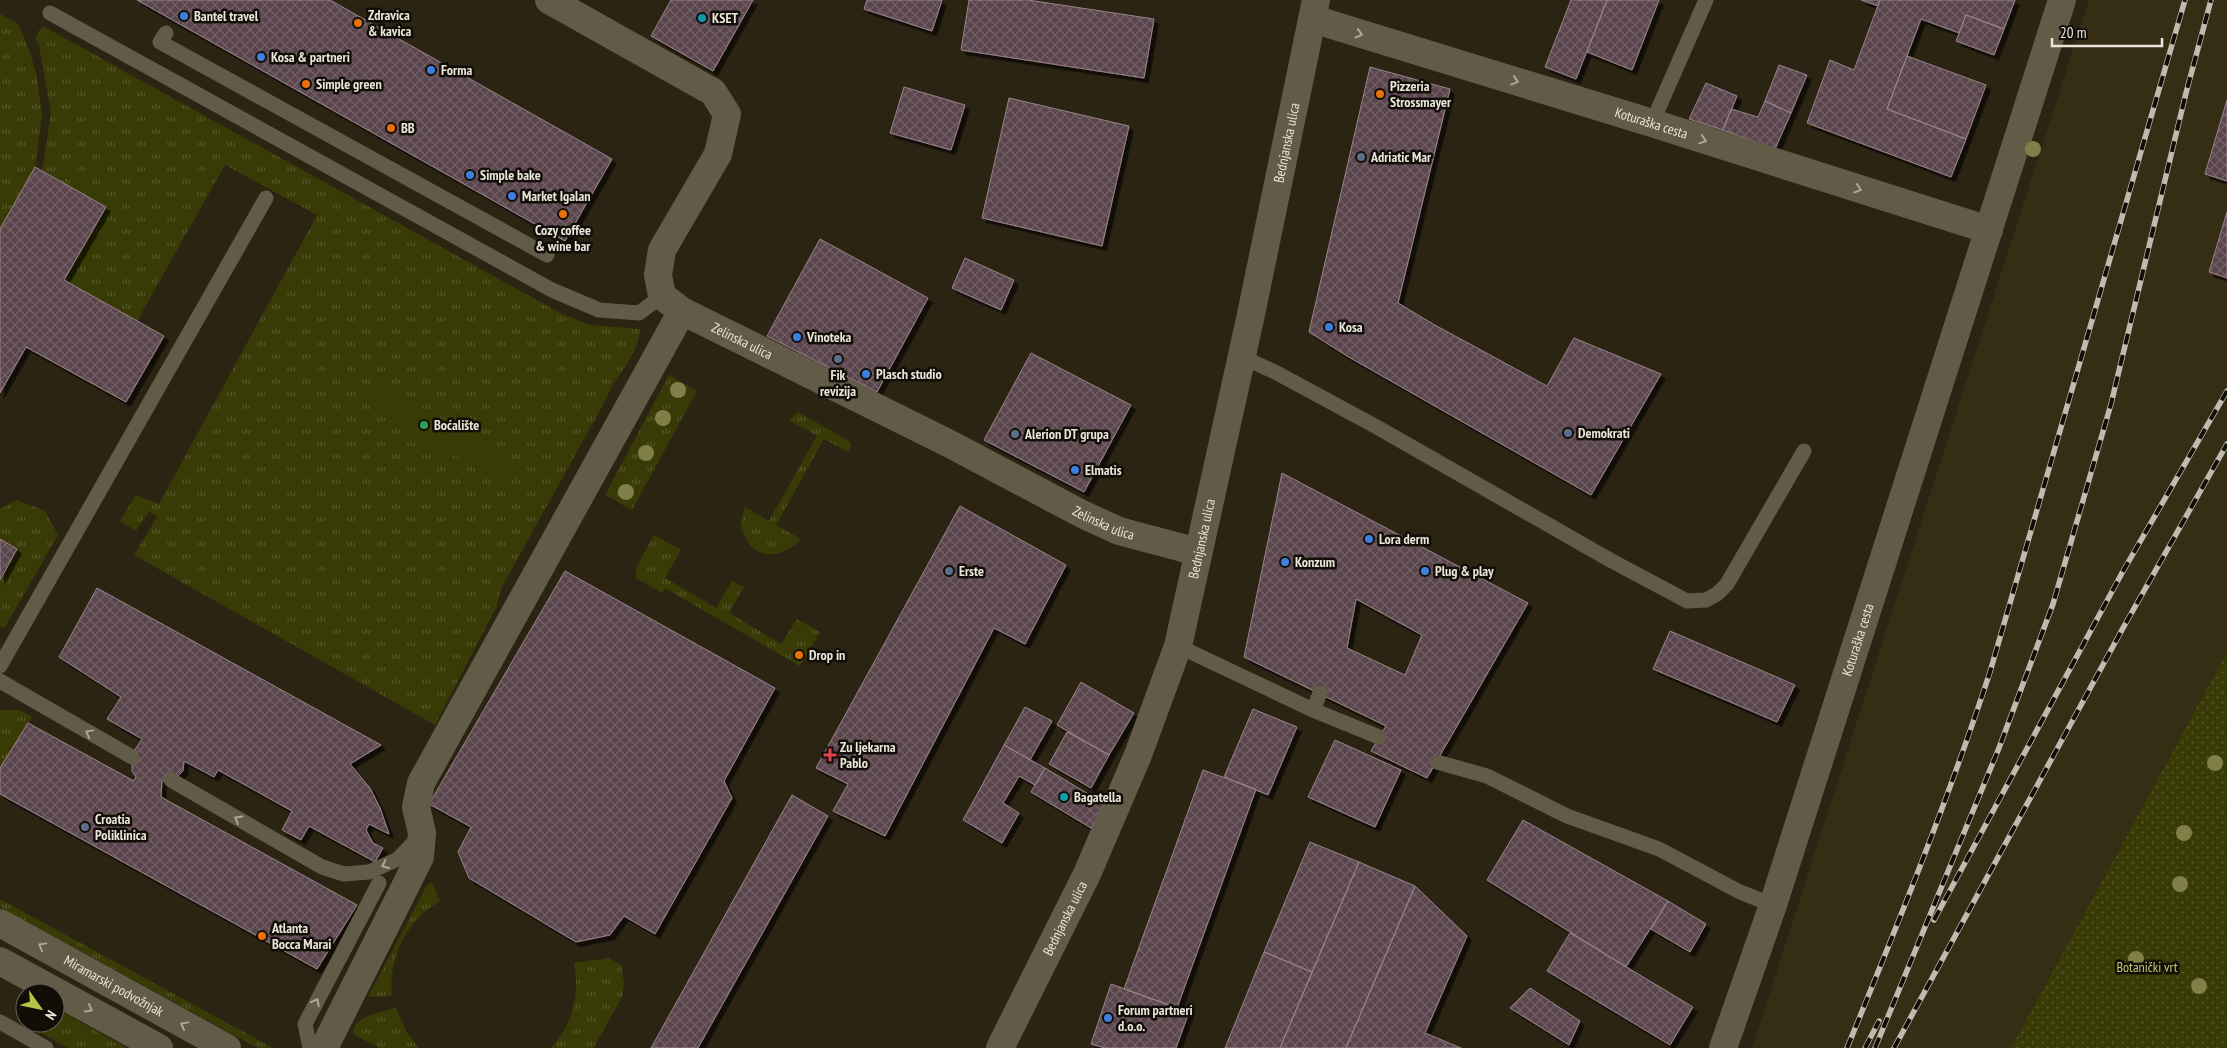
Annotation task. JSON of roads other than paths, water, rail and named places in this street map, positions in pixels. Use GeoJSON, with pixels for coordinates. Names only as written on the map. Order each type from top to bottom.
{"type":"FeatureCollection","features":[{"type":"Feature","properties":{"kind":"street"},"geometry":{"type":"LineString","coordinates":[[324,1048],[420,857],[422,833],[416,807],[421,783],[672,304],[658,275],[662,250],[718,154],[727,114],[714,92],[549,0]]}},
{"type":"Feature","properties":{"kind":"street","name":"Koturaška cesta"},"geometry":{"type":"LineString","coordinates":[[1723,1048],[1773,905],[2062,0]]}},
{"type":"Feature","properties":{"kind":"street","name":"Koturaška cesta"},"geometry":{"type":"LineString","coordinates":[[1314,10],[1652,123],[1989,230]]}},
{"type":"Feature","properties":{"kind":"street","name":"Bednjanska ulica"},"geometry":{"type":"LineString","coordinates":[[1000,1048],[1087,874],[1138,754],[1178,646],[1242,357],[1314,10]]}},
{"type":"Feature","properties":{"kind":"street","name":"Zelinska ulica"},"geometry":{"type":"LineString","coordinates":[[672,304],[945,452],[1119,531],[1198,552]]}},
{"type":"Feature","properties":{"kind":"street","name":"Miramarski podvožnjak"},"geometry":{"type":"LineString","coordinates":[[0,923],[227,1048]]}},
{"type":"Feature","properties":{"kind":"street"},"geometry":{"type":"LineString","coordinates":[[0,960],[159,1048]]}},
{"type":"Feature","properties":{"kind":"lane"},"geometry":{"type":"LineString","coordinates":[[1652,123],[1706,0]]}},
{"type":"Feature","properties":{"kind":"lane"},"geometry":{"type":"LineString","coordinates":[[50,13],[552,290],[599,310],[639,313],[653,305],[672,304]]}},
{"type":"Feature","properties":{"kind":"lane"},"geometry":{"type":"LineString","coordinates":[[166,33],[160,42],[546,255]]}},
{"type":"Feature","properties":{"kind":"lane"},"geometry":{"type":"LineString","coordinates":[[0,666],[266,198]]}},
{"type":"Feature","properties":{"kind":"lane"},"geometry":{"type":"LineString","coordinates":[[1242,357],[1275,372],[1375,426],[1610,560],[1687,600],[1706,600],[1717,594],[1727,584],[1804,451]]}},
{"type":"Feature","properties":{"kind":"lane"},"geometry":{"type":"LineString","coordinates":[[1178,646],[1313,710],[1378,737]]}},
{"type":"Feature","properties":{"kind":"lane"},"geometry":{"type":"LineString","coordinates":[[0,681],[132,757]]}},
{"type":"Feature","properties":{"kind":"lane"},"geometry":{"type":"LineString","coordinates":[[1313,710],[1320,693]]}},
{"type":"Feature","properties":{"kind":"lane"},"geometry":{"type":"LineString","coordinates":[[1437,762],[1487,776],[1567,816],[1659,849],[1740,892],[1773,905]]}},
{"type":"Feature","properties":{"kind":"lane"},"geometry":{"type":"LineString","coordinates":[[171,780],[322,867],[344,874],[369,872],[398,859],[422,833]]}},
{"type":"Feature","properties":{"kind":"lane"},"geometry":{"type":"LineString","coordinates":[[310,1048],[305,1024],[379,883]]}},
{"type":"Feature","properties":{"kind":"lane"},"geometry":{"type":"LineString","coordinates":[[0,1022],[46,1048]]}},
{"type":"Feature","properties":{"kind":"railway"},"geometry":{"type":"LineString","coordinates":[[1847,1048],[1940,815],[1990,672],[2185,0]]}},
{"type":"Feature","properties":{"kind":"railway"},"geometry":{"type":"LineString","coordinates":[[1875,1048],[1999,748],[2053,604],[2111,404],[2186,93],[2211,0]]}},
{"type":"Feature","properties":{"kind":"railway"},"geometry":{"type":"LineString","coordinates":[[1934,920],[2122,573],[2227,391]]}},
{"type":"Feature","properties":{"kind":"railway"},"geometry":{"type":"LineString","coordinates":[[1894,1048],[2123,628],[2227,444]]}},
{"type":"Feature","properties":{"kind":"railway"},"geometry":{"type":"LineString","coordinates":[[1865,1048],[1879,1021]]}},
{"type":"Feature","properties":{"kind":"place","name":"Bantel travel"},"geometry":{"type":"Point","coordinates":[184,16]}},
{"type":"Feature","properties":{"kind":"place","name":"KSET"},"geometry":{"type":"Point","coordinates":[702,18]}},
{"type":"Feature","properties":{"kind":"place","name":"Zdravica & kavica"},"geometry":{"type":"Point","coordinates":[358,23]}},
{"type":"Feature","properties":{"kind":"place","name":"Kosa & partneri"},"geometry":{"type":"Point","coordinates":[261,57]}},
{"type":"Feature","properties":{"kind":"place","name":"Forma"},"geometry":{"type":"Point","coordinates":[431,70]}},
{"type":"Feature","properties":{"kind":"place","name":"Simple green"},"geometry":{"type":"Point","coordinates":[306,84]}},
{"type":"Feature","properties":{"kind":"place","name":"Pizzeria Strossmayer"},"geometry":{"type":"Point","coordinates":[1380,94]}},
{"type":"Feature","properties":{"kind":"place","name":"BB"},"geometry":{"type":"Point","coordinates":[391,128]}},
{"type":"Feature","properties":{"kind":"place","name":"Adriatic Mar"},"geometry":{"type":"Point","coordinates":[1361,157]}},
{"type":"Feature","properties":{"kind":"place","name":"Simple bake"},"geometry":{"type":"Point","coordinates":[470,175]}},
{"type":"Feature","properties":{"kind":"place","name":"Market Igalan"},"geometry":{"type":"Point","coordinates":[512,196]}},
{"type":"Feature","properties":{"kind":"place","name":"Cozy coffee & wine bar"},"geometry":{"type":"Point","coordinates":[563,214]}},
{"type":"Feature","properties":{"kind":"place","name":"Kosa"},"geometry":{"type":"Point","coordinates":[1329,327]}},
{"type":"Feature","properties":{"kind":"place","name":"Vinoteka"},"geometry":{"type":"Point","coordinates":[797,337]}},
{"type":"Feature","properties":{"kind":"place","name":"Fik revizija"},"geometry":{"type":"Point","coordinates":[838,359]}},
{"type":"Feature","properties":{"kind":"place","name":"Plasch studio"},"geometry":{"type":"Point","coordinates":[866,374]}},
{"type":"Feature","properties":{"kind":"place","name":"Boćalište"},"geometry":{"type":"Point","coordinates":[424,425]}},
{"type":"Feature","properties":{"kind":"place","name":"Demokrati"},"geometry":{"type":"Point","coordinates":[1568,433]}},
{"type":"Feature","properties":{"kind":"place","name":"Alerion DT grupa"},"geometry":{"type":"Point","coordinates":[1015,434]}},
{"type":"Feature","properties":{"kind":"place","name":"Elmatis"},"geometry":{"type":"Point","coordinates":[1075,470]}},
{"type":"Feature","properties":{"kind":"place","name":"Lora derm"},"geometry":{"type":"Point","coordinates":[1369,539]}},
{"type":"Feature","properties":{"kind":"place","name":"Konzum"},"geometry":{"type":"Point","coordinates":[1285,562]}},
{"type":"Feature","properties":{"kind":"place","name":"Erste"},"geometry":{"type":"Point","coordinates":[949,571]}},
{"type":"Feature","properties":{"kind":"place","name":"Plug & play"},"geometry":{"type":"Point","coordinates":[1425,571]}},
{"type":"Feature","properties":{"kind":"place","name":"Drop in"},"geometry":{"type":"Point","coordinates":[799,655]}},
{"type":"Feature","properties":{"kind":"place","name":"Zu ljekarna Pablo"},"geometry":{"type":"Point","coordinates":[830,755]}},
{"type":"Feature","properties":{"kind":"place","name":"Bagatella"},"geometry":{"type":"Point","coordinates":[1064,797]}},
{"type":"Feature","properties":{"kind":"place","name":"Croatia Poliklinica"},"geometry":{"type":"Point","coordinates":[85,827]}},
{"type":"Feature","properties":{"kind":"place","name":"Atlanta Bocca Marai"},"geometry":{"type":"Point","coordinates":[262,936]}},
{"type":"Feature","properties":{"kind":"place","name":"Forum partneri d.o.o."},"geometry":{"type":"Point","coordinates":[1108,1018]}},
{"type":"Feature","properties":{"kind":"park label","name":"Botanički vrt"},"geometry":{"type":"Point","coordinates":[2147,967]}}]}
